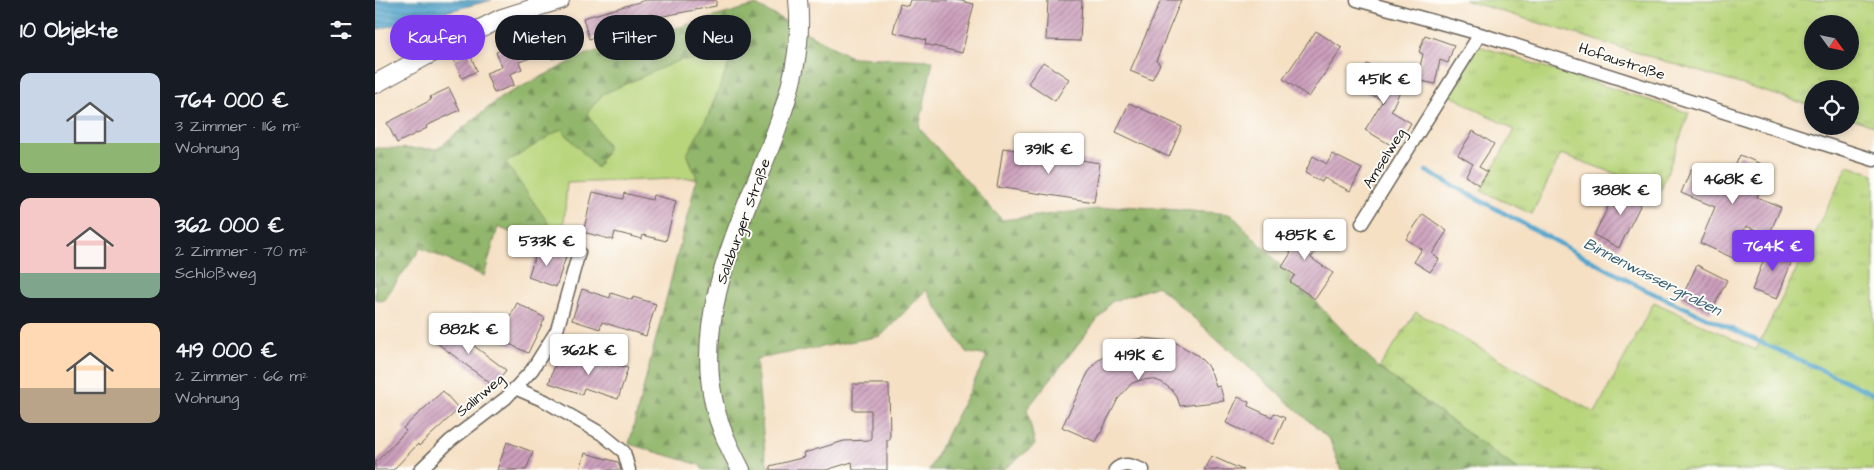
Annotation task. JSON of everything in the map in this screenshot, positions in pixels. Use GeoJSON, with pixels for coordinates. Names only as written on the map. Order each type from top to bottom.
{"type":"FeatureCollection","features":[{"type":"Feature","properties":{"kind":"main road"},"geometry":{"type":"LineString","coordinates":[[375,84],[502,18],[561,0]]}},
{"type":"Feature","properties":{"kind":"main road","name":"Salzburger Straße"},"geometry":{"type":"LineString","coordinates":[[741,470],[727,442],[714,404],[708,361],[709,336],[719,283],[730,249],[768,153],[790,89],[800,34],[799,0]]}},
{"type":"Feature","properties":{"kind":"street","name":"Hofaustraße"},"geometry":{"type":"LineString","coordinates":[[1357,0],[1480,34],[1874,160]]}},
{"type":"Feature","properties":{"kind":"street","name":"Amselweg"},"geometry":{"type":"LineString","coordinates":[[1362,223],[1480,34]]}},
{"type":"Feature","properties":{"kind":"street","name":"Salinweg"},"geometry":{"type":"LineString","coordinates":[[420,470],[450,441],[506,398],[532,370],[557,330],[579,252]]}},
{"type":"Feature","properties":{"kind":"street"},"geometry":{"type":"LineString","coordinates":[[515,388],[545,401],[602,434],[624,452],[629,470]]}},
{"type":"Feature","properties":{"kind":"street"},"geometry":{"type":"LineString","coordinates":[[1115,470],[1120,465],[1127,464],[1143,470]]}},
{"type":"Feature","properties":{"kind":"green space"},"geometry":{"type":"Polygon","coordinates":[[[1464,0],[1874,0],[1874,126],[1859,121],[1859,80],[1804,80],[1804,104],[1464,0]]]}},
{"type":"Feature","properties":{"kind":"green space"},"geometry":{"type":"Polygon","coordinates":[[[756,5],[851,57],[933,60],[919,128],[1002,220],[1124,206],[1231,214],[1379,368],[1518,470],[1341,470],[1330,440],[1158,286],[1111,302],[1027,409],[1035,445],[1003,470],[929,470],[987,356],[966,352],[926,290],[881,336],[756,359],[765,454],[769,470],[703,470],[700,465],[629,444],[697,178],[687,154],[708,116],[730,61],[608,147],[597,168],[561,129],[550,225],[526,239],[498,227],[484,276],[421,248],[383,301],[375,299],[375,148],[437,149],[503,96],[575,60],[584,60],[584,56],[587,54],[594,52],[594,60],[675,60],[675,28],[685,26],[685,60],[751,60],[751,15],[722,15],[756,5]]]}},
{"type":"Feature","properties":{"kind":"green space"},"geometry":{"type":"Polygon","coordinates":[[[1476,45],[1689,113],[1661,190],[1561,154],[1532,214],[1481,191],[1514,130],[1448,94],[1476,45]]]}},
{"type":"Feature","properties":{"kind":"green space"},"geometry":{"type":"Polygon","coordinates":[[[680,60],[730,61],[708,116],[687,154],[697,178],[567,183],[563,237],[526,239],[549,224],[506,163],[561,129],[597,168],[608,147],[587,113],[603,94],[680,60]]]}},
{"type":"Feature","properties":{"kind":"green space"},"geometry":{"type":"Polygon","coordinates":[[[1848,166],[1874,174],[1874,470],[1518,470],[1379,368],[1416,312],[1595,413],[1654,302],[1756,350],[1848,166]]]}},
{"type":"Feature","properties":{"kind":"water"},"geometry":{"type":"Polygon","coordinates":[[[375,0],[492,0],[434,15],[390,15],[390,26],[375,30],[375,0]]]}},
{"type":"Feature","properties":{"kind":"building"},"geometry":{"type":"Polygon","coordinates":[[[646,0],[716,0],[716,6],[669,15],[594,15],[594,38],[589,39],[584,18],[646,0]]]}},
{"type":"Feature","properties":{"kind":"building"},"geometry":{"type":"Polygon","coordinates":[[[910,0],[957,0],[974,4],[962,53],[925,44],[926,40],[893,32],[900,4],[908,6],[910,0]]]}},
{"type":"Feature","properties":{"kind":"building"},"geometry":{"type":"Polygon","coordinates":[[[1048,0],[1082,0],[1080,41],[1046,40],[1048,0]]]}},
{"type":"Feature","properties":{"kind":"building"},"geometry":{"type":"Polygon","coordinates":[[[1161,0],[1181,0],[1156,61],[1160,64],[1152,80],[1130,71],[1161,0]]]}},
{"type":"Feature","properties":{"kind":"building"},"geometry":{"type":"Polygon","coordinates":[[[1316,31],[1342,48],[1309,97],[1283,79],[1316,31]]]}},
{"type":"Feature","properties":{"kind":"building"},"geometry":{"type":"Polygon","coordinates":[[[1425,35],[1454,45],[1448,63],[1440,60],[1435,84],[1417,80],[1423,54],[1419,52],[1425,35]]]}},
{"type":"Feature","properties":{"kind":"building"},"geometry":{"type":"Polygon","coordinates":[[[454,60],[472,60],[477,71],[462,78],[454,60]]]}},
{"type":"Feature","properties":{"kind":"building"},"geometry":{"type":"Polygon","coordinates":[[[499,60],[525,60],[519,62],[522,69],[510,74],[514,85],[494,93],[486,73],[502,67],[499,60]]]}},
{"type":"Feature","properties":{"kind":"building"},"geometry":{"type":"Polygon","coordinates":[[[1043,62],[1069,79],[1055,101],[1028,83],[1043,62]]]}},
{"type":"Feature","properties":{"kind":"building"},"geometry":{"type":"Polygon","coordinates":[[[1367,64],[1405,80],[1391,111],[1411,123],[1396,148],[1365,130],[1383,100],[1357,89],[1367,64]]]}},
{"type":"Feature","properties":{"kind":"building"},"geometry":{"type":"Polygon","coordinates":[[[449,88],[460,110],[426,126],[427,128],[397,143],[387,123],[431,100],[430,97],[449,88]]]}},
{"type":"Feature","properties":{"kind":"building"},"geometry":{"type":"Polygon","coordinates":[[[1129,103],[1182,127],[1169,157],[1116,132],[1129,103]]]}},
{"type":"Feature","properties":{"kind":"building"},"geometry":{"type":"Polygon","coordinates":[[[1473,131],[1494,144],[1479,167],[1488,172],[1479,185],[1465,176],[1473,164],[1458,155],[1473,131]]]}},
{"type":"Feature","properties":{"kind":"building"},"geometry":{"type":"Polygon","coordinates":[[[1003,148],[1100,163],[1094,202],[997,187],[1003,148]]]}},
{"type":"Feature","properties":{"kind":"building"},"geometry":{"type":"Polygon","coordinates":[[[1332,154],[1362,169],[1350,191],[1324,178],[1322,182],[1305,173],[1313,156],[1327,164],[1332,154]]]}},
{"type":"Feature","properties":{"kind":"building"},"geometry":{"type":"Polygon","coordinates":[[[1740,155],[1770,168],[1757,197],[1781,207],[1769,235],[1746,226],[1733,258],[1700,243],[1715,207],[1681,193],[1691,169],[1727,184],[1740,155]]]}},
{"type":"Feature","properties":{"kind":"building"},"geometry":{"type":"Polygon","coordinates":[[[1631,181],[1648,190],[1619,248],[1594,235],[1609,205],[1617,209],[1631,181]]]}},
{"type":"Feature","properties":{"kind":"building"},"geometry":{"type":"Polygon","coordinates":[[[593,192],[623,199],[624,193],[652,200],[653,195],[676,201],[666,241],[643,235],[642,239],[615,232],[613,240],[583,232],[593,192]]]}},
{"type":"Feature","properties":{"kind":"building"},"geometry":{"type":"Polygon","coordinates":[[[1423,214],[1447,231],[1432,254],[1439,259],[1430,272],[1414,262],[1422,249],[1406,239],[1423,214]]]}},
{"type":"Feature","properties":{"kind":"building"},"geometry":{"type":"Polygon","coordinates":[[[1296,223],[1323,241],[1311,258],[1333,273],[1315,299],[1290,282],[1295,275],[1282,267],[1291,253],[1280,246],[1296,223]]]}},
{"type":"Feature","properties":{"kind":"building"},"geometry":{"type":"Polygon","coordinates":[[[1770,244],[1795,253],[1777,299],[1752,290],[1770,244]]]}},
{"type":"Feature","properties":{"kind":"building"},"geometry":{"type":"Polygon","coordinates":[[[538,248],[566,257],[556,287],[528,277],[538,248]]]}},
{"type":"Feature","properties":{"kind":"building"},"geometry":{"type":"Polygon","coordinates":[[[1697,265],[1727,280],[1711,313],[1681,299],[1697,265]]]}},
{"type":"Feature","properties":{"kind":"building"},"geometry":{"type":"Polygon","coordinates":[[[582,289],[610,298],[611,293],[632,300],[633,297],[656,304],[646,336],[602,322],[600,329],[572,320],[582,289]]]}},
{"type":"Feature","properties":{"kind":"building"},"geometry":{"type":"Polygon","coordinates":[[[517,303],[545,318],[528,353],[499,339],[517,303]]]}},
{"type":"Feature","properties":{"kind":"building"},"geometry":{"type":"Polygon","coordinates":[[[445,324],[506,370],[494,386],[433,340],[445,324]]]}},
{"type":"Feature","properties":{"kind":"building"},"geometry":{"type":"Polygon","coordinates":[[[1143,338],[1173,341],[1197,355],[1212,374],[1216,387],[1220,386],[1224,401],[1180,406],[1177,397],[1171,389],[1161,382],[1152,379],[1141,380],[1132,383],[1118,399],[1096,442],[1062,427],[1088,373],[1097,361],[1127,341],[1143,338]]]}},
{"type":"Feature","properties":{"kind":"building"},"geometry":{"type":"Polygon","coordinates":[[[559,353],[592,363],[594,357],[628,368],[618,399],[584,388],[582,394],[549,383],[559,353]]]}},
{"type":"Feature","properties":{"kind":"building"},"geometry":{"type":"Polygon","coordinates":[[[853,384],[889,384],[890,440],[887,440],[887,470],[853,470],[852,462],[826,470],[770,470],[770,466],[805,457],[804,453],[844,441],[871,440],[871,410],[853,410],[853,384]]]}},
{"type":"Feature","properties":{"kind":"building"},"geometry":{"type":"Polygon","coordinates":[[[443,391],[459,409],[419,446],[418,444],[393,470],[375,470],[375,463],[406,431],[403,428],[443,391]]]}},
{"type":"Feature","properties":{"kind":"building"},"geometry":{"type":"Polygon","coordinates":[[[1238,397],[1249,402],[1248,406],[1272,417],[1274,413],[1285,418],[1273,444],[1226,423],[1238,397]]]}},
{"type":"Feature","properties":{"kind":"building"},"geometry":{"type":"Polygon","coordinates":[[[507,442],[533,452],[526,470],[497,470],[507,442]]]}},
{"type":"Feature","properties":{"kind":"building"},"geometry":{"type":"Polygon","coordinates":[[[585,453],[618,462],[621,470],[580,470],[585,453]]]}},
{"type":"Feature","properties":{"kind":"building"},"geometry":{"type":"Polygon","coordinates":[[[1211,456],[1243,470],[1204,470],[1211,456]]]}},
{"type":"Feature","properties":{"kind":"waterway","name":"Binnenwassergraben"},"geometry":{"type":"LineString","coordinates":[[1426,171],[1646,290],[1874,394]]}}]}
